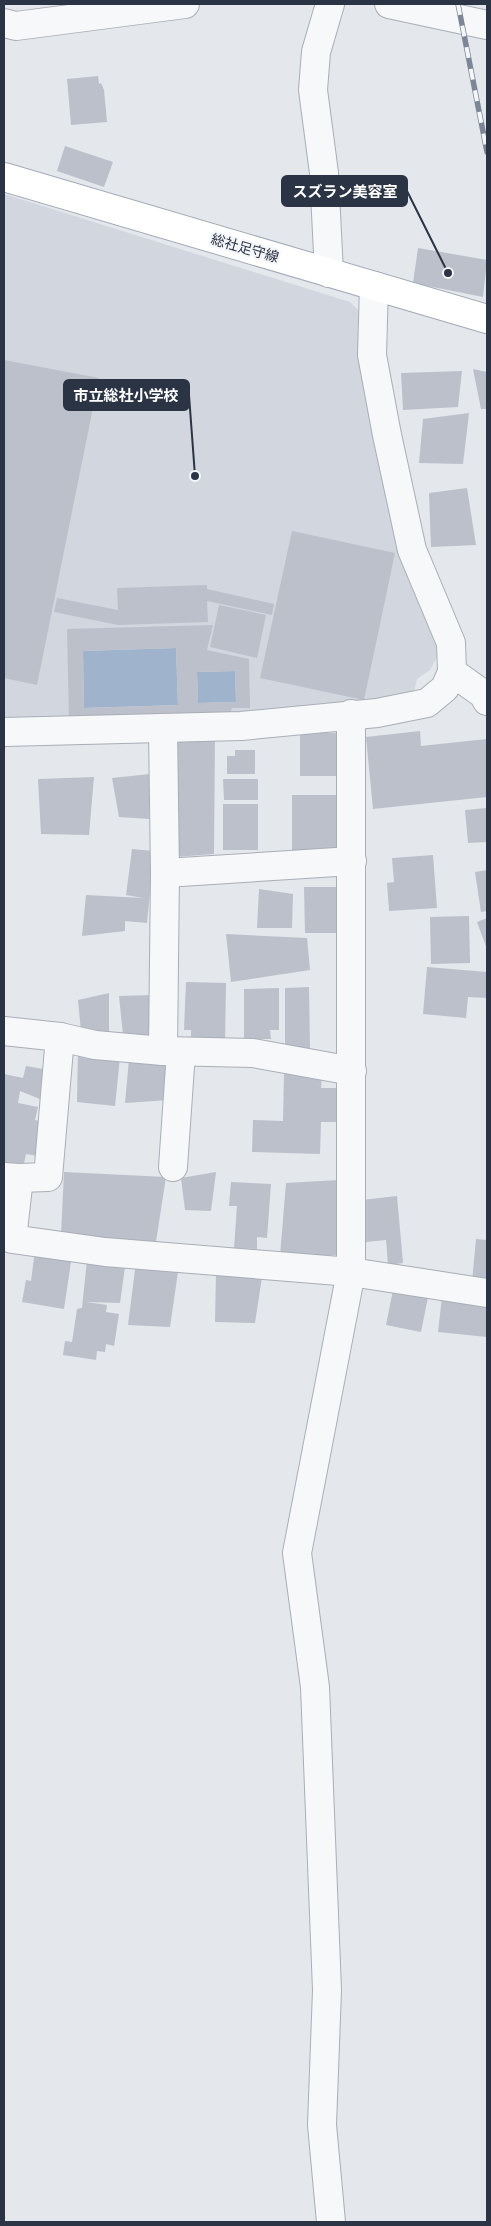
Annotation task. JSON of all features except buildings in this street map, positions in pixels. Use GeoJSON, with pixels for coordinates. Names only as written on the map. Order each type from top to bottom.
{"type":"FeatureCollection","features":[{"type":"Feature","properties":{"kind":"main road","name":"総社足守線"},"geometry":{"type":"LineString","coordinates":[[4,177],[487,319]]}},
{"type":"Feature","properties":{"kind":"street"},"geometry":{"type":"LineString","coordinates":[[4,23],[16,26],[184,4]]}},
{"type":"Feature","properties":{"kind":"street"},"geometry":{"type":"LineString","coordinates":[[329,273],[324,173],[313,90],[316,52],[330,4]]}},
{"type":"Feature","properties":{"kind":"street"},"geometry":{"type":"LineString","coordinates":[[390,4],[487,25]]}},
{"type":"Feature","properties":{"kind":"street"},"geometry":{"type":"LineString","coordinates":[[4,732],[241,726],[377,713],[427,704],[445,688],[452,672],[451,643],[412,550],[372,355],[374,286]]}},
{"type":"Feature","properties":{"kind":"street"},"geometry":{"type":"LineString","coordinates":[[452,672],[483,694],[487,701]]}},
{"type":"Feature","properties":{"kind":"street"},"geometry":{"type":"LineString","coordinates":[[331,2222],[322,2125],[327,1990],[315,1687],[297,1553],[351,1272],[351,714]]}},
{"type":"Feature","properties":{"kind":"street"},"geometry":{"type":"LineString","coordinates":[[163,728],[165,872],[172,1052],[173,1167]]}},
{"type":"Feature","properties":{"kind":"street"},"geometry":{"type":"LineString","coordinates":[[165,872],[352,861]]}},
{"type":"Feature","properties":{"kind":"street"},"geometry":{"type":"LineString","coordinates":[[4,1030],[60,1037],[95,1045],[172,1052],[253,1053],[352,1071]]}},
{"type":"Feature","properties":{"kind":"street"},"geometry":{"type":"LineString","coordinates":[[60,1037],[48,1177],[11,1178],[12,1239],[106,1252],[351,1272],[487,1293]]}},
{"type":"Feature","properties":{"kind":"shaded area"},"geometry":{"type":"Polygon","coordinates":[[[4,194],[350,302],[361,313],[439,644],[437,657],[430,670],[417,679],[413,696],[237,713],[4,723],[4,194]]]}},
{"type":"Feature","properties":{"kind":"water"},"geometry":{"type":"Polygon","coordinates":[[[176,648],[178,705],[84,708],[83,651],[176,648]]]}},
{"type":"Feature","properties":{"kind":"water"},"geometry":{"type":"Polygon","coordinates":[[[235,671],[236,702],[198,703],[197,672],[235,671]]]}},
{"type":"Feature","properties":{"kind":"railway"},"geometry":{"type":"LineString","coordinates":[[458,4],[487,152]]}},
{"type":"Feature","properties":{"kind":"place","name":"スズラン美容室"},"geometry":{"type":"Point","coordinates":[448,273]}},
{"type":"Feature","properties":{"kind":"place","name":"市立総社小学校"},"geometry":{"type":"Point","coordinates":[195,476]}}]}
